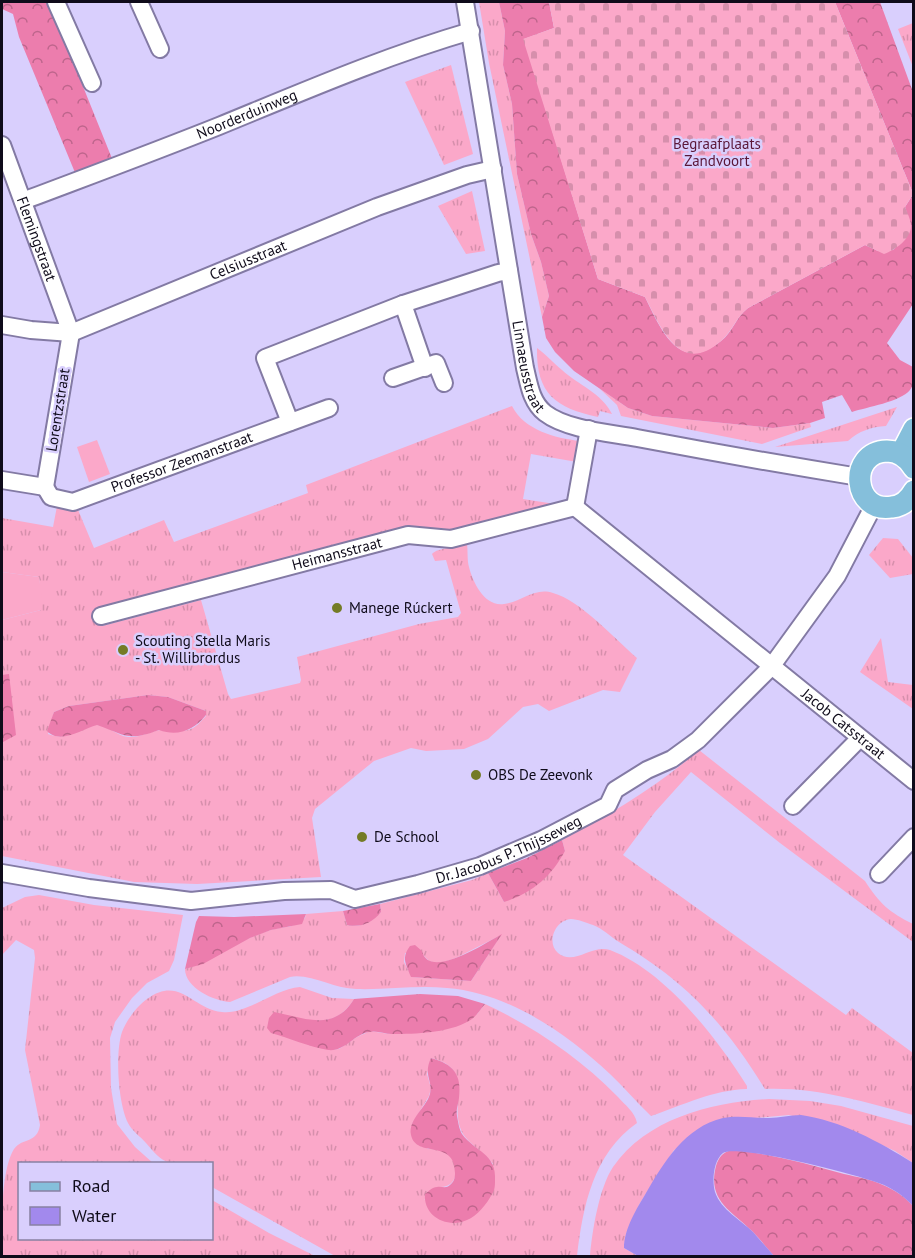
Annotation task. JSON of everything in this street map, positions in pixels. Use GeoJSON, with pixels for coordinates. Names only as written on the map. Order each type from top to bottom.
{"type":"FeatureCollection","features":[{"type":"Feature","properties":{"kind":"main road"},"geometry":{"type":"LineString","coordinates":[[911,501],[888,508],[874,505],[862,493],[859,477],[863,465],[871,456],[886,451],[907,461],[914,429]]}},
{"type":"Feature","properties":{"kind":"street"},"geometry":{"type":"LineString","coordinates":[[56,2],[92,83]]}},
{"type":"Feature","properties":{"kind":"street"},"geometry":{"type":"LineString","coordinates":[[139,2],[160,49]]}},
{"type":"Feature","properties":{"kind":"street","name":"Linnaeusstraat"},"geometry":{"type":"LineString","coordinates":[[465,2],[525,368],[533,398],[544,413],[561,422],[589,429],[859,477]]}},
{"type":"Feature","properties":{"kind":"street","name":"Noorderduinweg"},"geometry":{"type":"LineString","coordinates":[[23,201],[218,127],[339,77],[441,39],[471,31]]}},
{"type":"Feature","properties":{"kind":"street","name":"Flemingstraat"},"geometry":{"type":"LineString","coordinates":[[2,145],[71,333]]}},
{"type":"Feature","properties":{"kind":"street","name":"Celsiusstraat"},"geometry":{"type":"LineString","coordinates":[[2,325],[71,333],[377,207],[493,169]]}},
{"type":"Feature","properties":{"kind":"street"},"geometry":{"type":"LineString","coordinates":[[290,422],[265,358],[403,304],[509,271]]}},
{"type":"Feature","properties":{"kind":"street"},"geometry":{"type":"LineString","coordinates":[[403,304],[425,368]]}},
{"type":"Feature","properties":{"kind":"street","name":"Lorentzstraat"},"geometry":{"type":"LineString","coordinates":[[45,487],[71,333]]}},
{"type":"Feature","properties":{"kind":"street"},"geometry":{"type":"LineString","coordinates":[[393,378],[436,363],[444,383]]}},
{"type":"Feature","properties":{"kind":"street","name":"Professor Zeemanstraat"},"geometry":{"type":"LineString","coordinates":[[45,487],[51,497],[73,502],[329,408]]}},
{"type":"Feature","properties":{"kind":"street"},"geometry":{"type":"LineString","coordinates":[[589,429],[574,507],[771,668]]}},
{"type":"Feature","properties":{"kind":"street"},"geometry":{"type":"LineString","coordinates":[[2,480],[45,487]]}},
{"type":"Feature","properties":{"kind":"street","name":"Dr. Jacobus P. Thijsseweg"},"geometry":{"type":"LineString","coordinates":[[2,873],[89,888],[191,900],[284,891],[331,890],[355,898],[418,884],[480,866],[531,844],[608,805],[615,790],[647,770],[672,759],[698,740],[771,668],[837,576],[874,505]]}},
{"type":"Feature","properties":{"kind":"street","name":"Heimansstraat"},"geometry":{"type":"LineString","coordinates":[[101,615],[408,536],[451,538],[574,507]]}},
{"type":"Feature","properties":{"kind":"street","name":"Jacob Catsstraat"},"geometry":{"type":"LineString","coordinates":[[771,668],[914,781]]}},
{"type":"Feature","properties":{"kind":"street"},"geometry":{"type":"LineString","coordinates":[[794,806],[860,738]]}},
{"type":"Feature","properties":{"kind":"street"},"geometry":{"type":"LineString","coordinates":[[879,874],[914,837]]}},
{"type":"Feature","properties":{"kind":"green space"},"geometry":{"type":"Polygon","coordinates":[[[2,2],[49,2],[113,161],[76,175],[19,37],[13,14],[2,9],[2,2]]]}},
{"type":"Feature","properties":{"kind":"green space"},"geometry":{"type":"Polygon","coordinates":[[[479,2],[499,2],[505,31],[503,65],[512,104],[517,174],[549,296],[542,317],[489,63],[479,2]]]}},
{"type":"Feature","properties":{"kind":"green space"},"geometry":{"type":"Polygon","coordinates":[[[499,2],[549,2],[554,28],[524,39],[598,279],[645,297],[658,323],[673,344],[683,351],[694,353],[706,350],[721,341],[748,308],[865,245],[878,251],[893,250],[907,235],[909,221],[905,207],[912,196],[912,191],[835,2],[880,2],[913,92],[913,304],[887,343],[900,360],[913,367],[912,388],[899,398],[852,412],[842,395],[822,402],[825,418],[810,423],[773,428],[652,416],[628,408],[574,371],[555,352],[546,338],[542,317],[549,296],[517,174],[512,104],[503,65],[505,31],[499,2]]]}},
{"type":"Feature","properties":{"kind":"green space","name":"Begraafplaats Zandvoort"},"geometry":{"type":"Polygon","coordinates":[[[549,2],[835,2],[912,191],[912,196],[905,207],[911,224],[905,240],[884,254],[865,245],[748,308],[725,337],[707,351],[694,354],[683,351],[665,334],[645,297],[598,279],[523,39],[554,28],[549,2]]]}},
{"type":"Feature","properties":{"kind":"green space"},"geometry":{"type":"Polygon","coordinates":[[[914,23],[913,67],[898,29],[914,23]]]}},
{"type":"Feature","properties":{"kind":"green space"},"geometry":{"type":"Polygon","coordinates":[[[451,65],[473,154],[444,165],[405,82],[451,65]]]}},
{"type":"Feature","properties":{"kind":"green space"},"geometry":{"type":"Polygon","coordinates":[[[472,191],[485,251],[466,254],[438,206],[472,191]]]}},
{"type":"Feature","properties":{"kind":"green space"},"geometry":{"type":"Polygon","coordinates":[[[537,348],[602,400],[612,414],[600,411],[598,417],[583,413],[571,409],[551,396],[540,377],[537,348]]]}},
{"type":"Feature","properties":{"kind":"green space"},"geometry":{"type":"Polygon","coordinates":[[[599,388],[628,408],[652,416],[773,428],[810,423],[811,427],[762,444],[621,416],[617,405],[599,388]]]}},
{"type":"Feature","properties":{"kind":"green space"},"geometry":{"type":"Polygon","coordinates":[[[512,406],[517,414],[532,427],[561,438],[580,441],[577,462],[531,454],[523,499],[555,504],[451,532],[420,527],[129,599],[100,620],[102,626],[201,600],[231,699],[300,683],[297,657],[419,624],[458,617],[461,613],[446,560],[435,561],[432,554],[467,544],[468,564],[473,580],[481,593],[491,602],[504,604],[534,593],[553,593],[574,603],[586,612],[637,658],[620,692],[603,690],[549,711],[538,704],[523,707],[488,739],[464,749],[426,751],[411,748],[374,761],[315,809],[312,818],[321,877],[197,884],[134,882],[2,856],[2,620],[41,610],[39,577],[2,572],[2,518],[53,527],[58,501],[76,505],[94,548],[164,520],[174,542],[308,493],[306,485],[512,406]],[[148,695],[69,706],[54,712],[48,734],[69,735],[90,725],[97,725],[132,737],[163,730],[188,730],[206,716],[206,711],[168,697],[148,695]]]}},
{"type":"Feature","properties":{"kind":"green space"},"geometry":{"type":"Polygon","coordinates":[[[897,407],[886,426],[866,430],[848,441],[775,447],[897,407]]]}},
{"type":"Feature","properties":{"kind":"green space"},"geometry":{"type":"Polygon","coordinates":[[[97,440],[110,474],[89,482],[77,447],[97,440]]]}},
{"type":"Feature","properties":{"kind":"green space"},"geometry":{"type":"Polygon","coordinates":[[[883,538],[898,539],[913,558],[913,574],[890,578],[869,555],[883,538]]]}},
{"type":"Feature","properties":{"kind":"green space"},"geometry":{"type":"Polygon","coordinates":[[[2,572],[39,577],[41,610],[2,620],[2,572]]]}},
{"type":"Feature","properties":{"kind":"green space"},"geometry":{"type":"Polygon","coordinates":[[[881,638],[888,682],[913,685],[913,709],[860,672],[881,638]]]}},
{"type":"Feature","properties":{"kind":"green space"},"geometry":{"type":"Polygon","coordinates":[[[9,674],[16,735],[3,742],[2,675],[9,674]]]}},
{"type":"Feature","properties":{"kind":"green space"},"geometry":{"type":"Polygon","coordinates":[[[148,695],[168,697],[206,711],[206,715],[191,728],[173,733],[159,730],[140,736],[127,736],[97,725],[71,735],[58,737],[47,731],[54,712],[69,706],[148,695]]]}},
{"type":"Feature","properties":{"kind":"green space"},"geometry":{"type":"Polygon","coordinates":[[[699,750],[865,881],[880,902],[891,911],[913,924],[913,942],[780,843],[691,772],[655,812],[623,855],[846,1015],[852,1008],[913,1053],[913,1115],[822,1093],[765,1089],[719,1024],[684,989],[643,957],[600,928],[571,919],[561,923],[554,933],[554,949],[558,953],[570,957],[597,950],[610,950],[650,973],[670,990],[705,1027],[735,1067],[747,1089],[710,1095],[651,1116],[610,1074],[555,1030],[514,1007],[470,991],[436,987],[348,988],[298,976],[290,977],[230,1002],[216,999],[195,988],[186,976],[185,969],[260,934],[297,924],[305,918],[306,914],[343,911],[347,925],[362,925],[381,912],[380,904],[472,880],[488,873],[504,902],[565,851],[562,840],[633,799],[667,776],[699,750]],[[501,935],[439,964],[429,961],[423,955],[405,953],[404,962],[412,977],[471,981],[501,935]]]}},
{"type":"Feature","properties":{"kind":"green space"},"geometry":{"type":"Polygon","coordinates":[[[562,840],[565,851],[554,869],[532,889],[504,902],[488,873],[527,858],[562,840]]]}},
{"type":"Feature","properties":{"kind":"green space"},"geometry":{"type":"Polygon","coordinates":[[[39,895],[94,905],[183,915],[174,960],[169,971],[147,983],[132,998],[115,1022],[110,1038],[111,1088],[117,1124],[135,1147],[152,1162],[18,1162],[18,1240],[213,1240],[213,1201],[315,1256],[2,1256],[4,1186],[9,1159],[18,1145],[36,1135],[40,1125],[25,1050],[34,950],[16,940],[2,955],[2,908],[25,897],[39,895]]]}},
{"type":"Feature","properties":{"kind":"green space"},"geometry":{"type":"Polygon","coordinates":[[[380,904],[381,912],[370,922],[357,926],[347,925],[343,911],[380,904]]]}},
{"type":"Feature","properties":{"kind":"green space"},"geometry":{"type":"Polygon","coordinates":[[[306,914],[302,924],[271,930],[250,938],[203,964],[185,969],[199,916],[306,914]]]}},
{"type":"Feature","properties":{"kind":"green space"},"geometry":{"type":"Polygon","coordinates":[[[502,934],[471,981],[411,977],[406,965],[405,958],[410,946],[415,945],[427,959],[435,962],[446,961],[472,951],[502,934]]]}},
{"type":"Feature","properties":{"kind":"green space"},"geometry":{"type":"Polygon","coordinates":[[[300,987],[332,998],[354,999],[346,1009],[328,1020],[308,1020],[274,1013],[329,1050],[339,1049],[370,1031],[389,1034],[477,1014],[485,1004],[556,1044],[588,1069],[629,1109],[637,1123],[622,1136],[600,1166],[587,1200],[577,1256],[335,1256],[213,1188],[213,1162],[167,1162],[157,1155],[129,1126],[122,1103],[119,1052],[122,1032],[129,1019],[147,999],[168,990],[186,995],[212,1010],[222,1012],[241,1010],[280,992],[300,987]],[[431,1058],[427,1074],[431,1088],[429,1096],[412,1124],[428,1149],[440,1150],[449,1154],[453,1159],[456,1172],[451,1183],[438,1187],[424,1200],[493,1164],[463,1135],[458,1119],[457,1078],[453,1070],[445,1063],[431,1058]]]}},
{"type":"Feature","properties":{"kind":"green space"},"geometry":{"type":"Polygon","coordinates":[[[420,994],[458,996],[485,1004],[478,1013],[461,1025],[411,1034],[369,1032],[334,1050],[306,1045],[271,1033],[267,1028],[269,1018],[274,1012],[308,1019],[328,1019],[337,1016],[354,999],[420,994]]]}},
{"type":"Feature","properties":{"kind":"green space"},"geometry":{"type":"Polygon","coordinates":[[[431,1058],[445,1063],[457,1076],[460,1090],[457,1114],[460,1130],[467,1140],[489,1159],[495,1172],[494,1189],[487,1202],[474,1216],[459,1222],[444,1222],[438,1219],[428,1209],[425,1202],[425,1194],[431,1189],[447,1187],[452,1183],[455,1175],[453,1162],[442,1152],[420,1146],[414,1142],[411,1135],[412,1124],[430,1094],[428,1069],[431,1058]]]}},
{"type":"Feature","properties":{"kind":"green space"},"geometry":{"type":"Polygon","coordinates":[[[769,1099],[810,1101],[841,1106],[913,1126],[913,1163],[895,1151],[855,1133],[789,1115],[755,1118],[674,1150],[640,1203],[626,1234],[624,1248],[638,1256],[590,1256],[594,1223],[604,1186],[613,1167],[627,1150],[644,1136],[683,1116],[726,1104],[769,1099]]]}},
{"type":"Feature","properties":{"kind":"green space"},"geometry":{"type":"Polygon","coordinates":[[[731,1150],[774,1156],[864,1178],[896,1191],[913,1206],[913,1256],[774,1256],[718,1197],[714,1178],[716,1166],[721,1156],[731,1150]]]}},
{"type":"Feature","properties":{"kind":"water"},"geometry":{"type":"Polygon","coordinates":[[[801,1115],[830,1122],[859,1133],[913,1163],[913,1206],[896,1191],[872,1181],[774,1156],[733,1151],[723,1153],[717,1161],[714,1177],[715,1192],[726,1209],[753,1232],[774,1256],[638,1256],[624,1248],[632,1219],[653,1181],[677,1147],[697,1129],[729,1117],[769,1118],[801,1115]]]}},
{"type":"Feature","properties":{"kind":"place","name":"Manege Rúckert"},"geometry":{"type":"Point","coordinates":[337,608]}},
{"type":"Feature","properties":{"kind":"place","name":"Scouting Stella Maris - St. Willibrordus"},"geometry":{"type":"Point","coordinates":[123,650]}},
{"type":"Feature","properties":{"kind":"place","name":"OBS De Zeevonk"},"geometry":{"type":"Point","coordinates":[476,775]}},
{"type":"Feature","properties":{"kind":"place","name":"De School"},"geometry":{"type":"Point","coordinates":[362,837]}}]}
